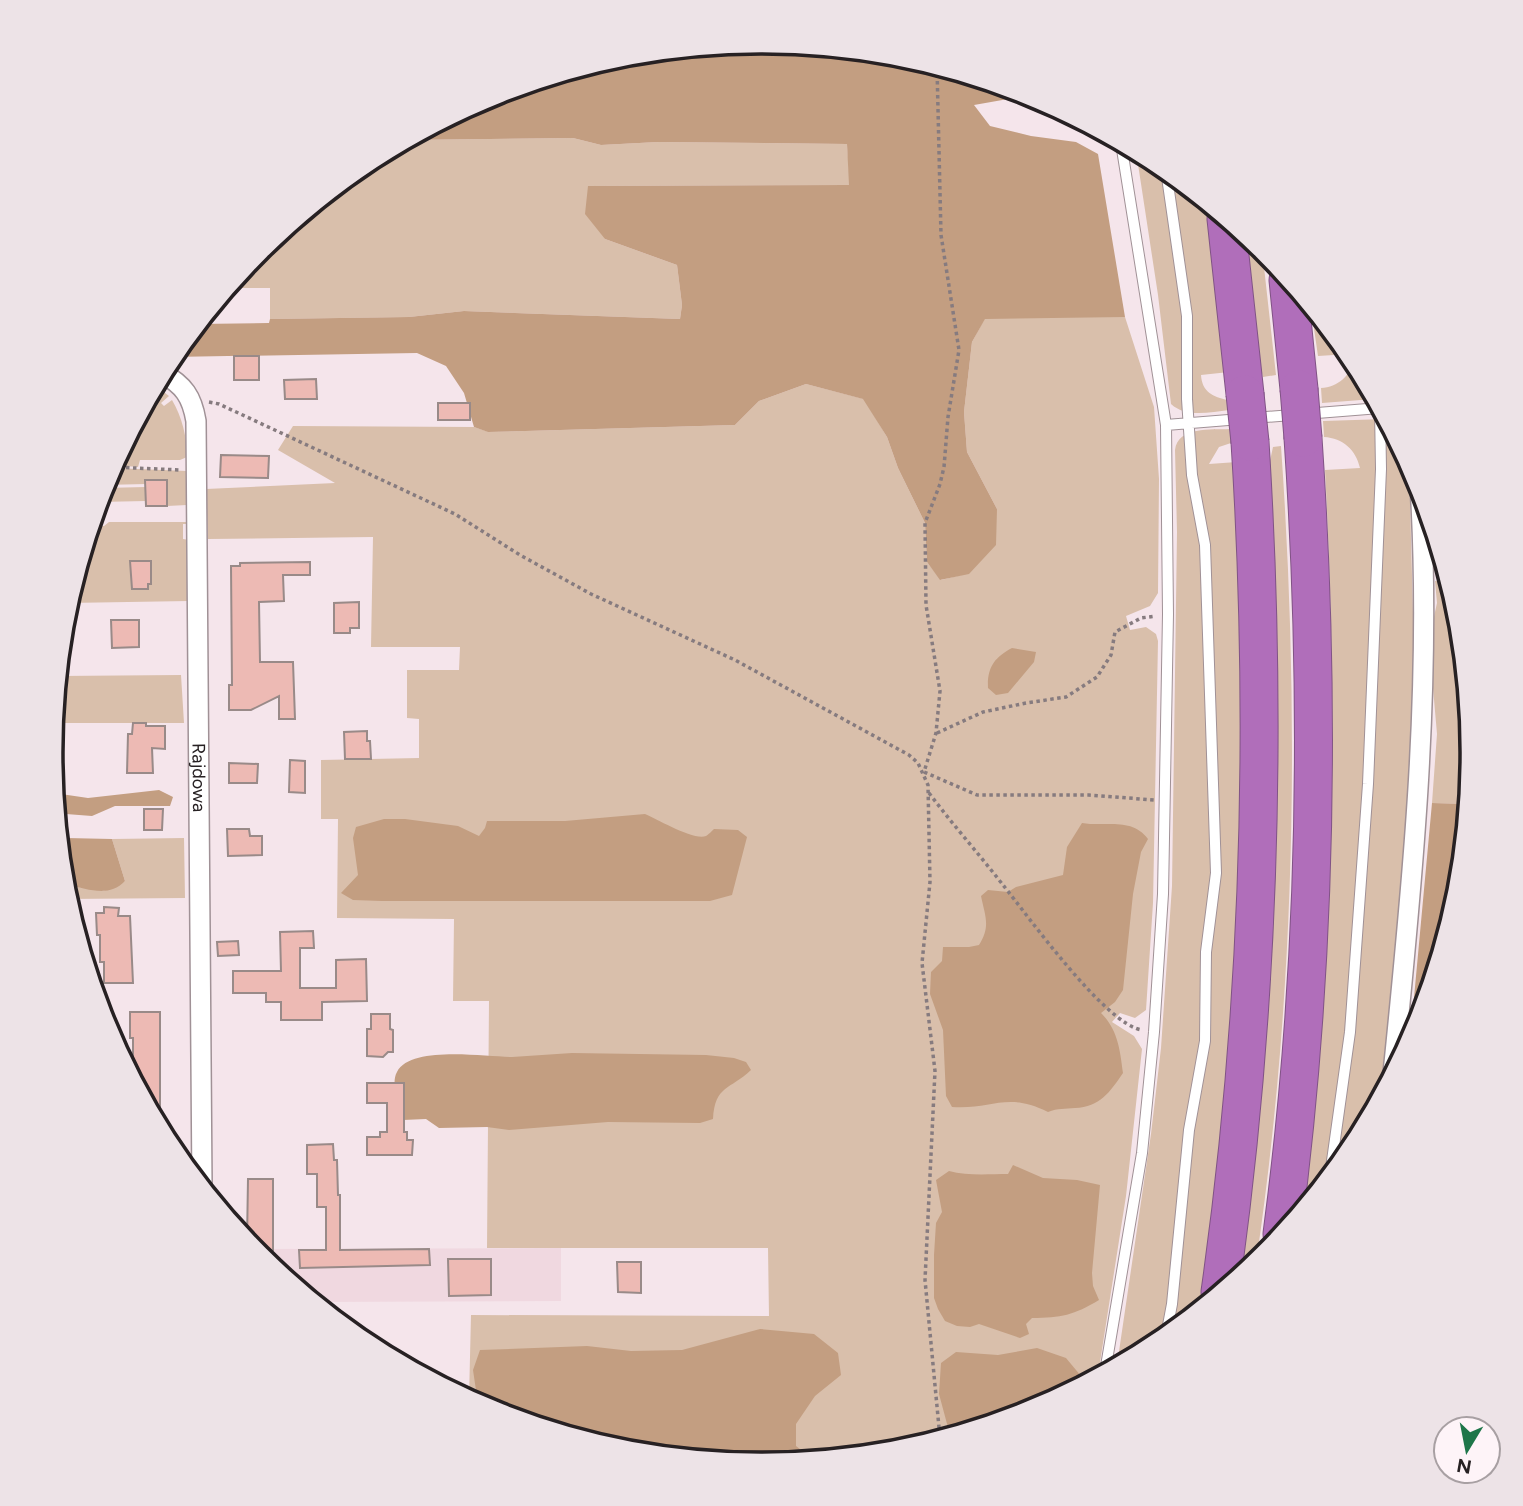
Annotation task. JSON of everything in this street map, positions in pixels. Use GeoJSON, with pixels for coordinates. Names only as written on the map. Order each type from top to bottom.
{"type":"FeatureCollection","features":[{"type":"Feature","properties":{"kind":"highway"},"geometry":{"type":"LineString","coordinates":[[1222,1278],[1244,1091],[1258,882],[1260,671],[1250,442],[1228,233]]}},
{"type":"Feature","properties":{"kind":"highway"},"geometry":{"type":"LineString","coordinates":[[1284,1217],[1299,1075],[1308,954],[1313,822],[1313,653],[1303,439],[1290,296]]}},
{"type":"Feature","properties":{"kind":"street"},"geometry":{"type":"LineString","coordinates":[[172,380],[187,392],[193,404]]}},
{"type":"Feature","properties":{"kind":"street","name":"Rajdowa"},"geometry":{"type":"LineString","coordinates":[[193,404],[196,421],[202,1171]]}},
{"type":"Feature","properties":{"kind":"street"},"geometry":{"type":"LineString","coordinates":[[1395,1046],[1422,721],[1422,525]]}},
{"type":"Feature","properties":{"kind":"lane"},"geometry":{"type":"LineString","coordinates":[[1107,1360],[1142,1153],[1154,1032],[1163,894],[1168,614],[1166,425],[1123,155]]}},
{"type":"Feature","properties":{"kind":"lane"},"geometry":{"type":"LineString","coordinates":[[1168,185],[1187,316],[1192,475],[1205,545],[1216,873],[1206,952],[1204,1053],[1189,1130],[1169,1320]]}},
{"type":"Feature","properties":{"kind":"lane"},"geometry":{"type":"LineString","coordinates":[[1166,425],[1370,410]]}},
{"type":"Feature","properties":{"kind":"lane"},"geometry":{"type":"LineString","coordinates":[[1333,1154],[1350,1032],[1368,783],[1380,429]]}},
{"type":"Feature","properties":{"kind":"path"},"geometry":{"type":"LineString","coordinates":[[937,77],[942,235],[959,350],[948,417],[944,467],[925,523],[926,605],[940,691],[936,733],[924,772],[928,791],[930,882],[922,963],[935,1071],[925,1280],[939,1429]]}},
{"type":"Feature","properties":{"kind":"path"},"geometry":{"type":"LineString","coordinates":[[193,404],[219,404],[440,506],[591,594],[736,660],[909,755],[924,772],[976,795],[1088,795],[1165,801]]}},
{"type":"Feature","properties":{"kind":"path"},"geometry":{"type":"LineString","coordinates":[[124,467],[196,470]]}},
{"type":"Feature","properties":{"kind":"path"},"geometry":{"type":"LineString","coordinates":[[936,733],[983,712],[1066,697],[1097,677],[1111,655],[1115,632],[1142,618],[1168,614]]}},
{"type":"Feature","properties":{"kind":"path"},"geometry":{"type":"LineString","coordinates":[[928,791],[1070,970],[1118,1018],[1134,1029],[1154,1032]]}},
{"type":"Feature","properties":{"kind":"shaded area"},"geometry":{"type":"Polygon","coordinates":[[[762,54],[853,60],[942,78],[986,91],[1008,99],[974,105],[990,126],[1031,136],[1076,142],[1098,154],[1125,317],[985,319],[972,342],[964,412],[967,452],[997,509],[996,545],[969,574],[940,580],[927,562],[925,523],[898,468],[887,437],[863,399],[806,384],[759,401],[735,425],[488,432],[474,427],[464,393],[446,366],[417,353],[187,357],[210,324],[269,323],[270,319],[409,317],[464,311],[680,319],[682,305],[677,265],[605,239],[585,214],[588,186],[849,185],[847,144],[658,142],[601,145],[573,138],[427,140],[494,107],[581,78],[670,60],[762,54]]]}},
{"type":"Feature","properties":{"kind":"shaded area"},"geometry":{"type":"Polygon","coordinates":[[[573,138],[601,145],[658,142],[847,144],[850,185],[588,186],[605,239],[677,265],[682,305],[680,319],[464,311],[409,317],[270,319],[270,288],[240,288],[267,259],[336,199],[373,172],[427,140],[573,138]]]}},
{"type":"Feature","properties":{"kind":"shaded area"},"geometry":{"type":"Polygon","coordinates":[[[1138,165],[1209,217],[1229,372],[1201,375],[1209,393],[1228,400],[1229,410],[1191,413],[1171,404],[1138,165]]]}},
{"type":"Feature","properties":{"kind":"shaded area"},"geometry":{"type":"Polygon","coordinates":[[[1241,245],[1264,268],[1276,375],[1263,377],[1253,340],[1241,245]]]}},
{"type":"Feature","properties":{"kind":"shaded area"},"geometry":{"type":"Polygon","coordinates":[[[1125,317],[1154,407],[1159,479],[1158,593],[1150,606],[1126,616],[1130,630],[1146,627],[1156,634],[1158,641],[1153,903],[1146,1010],[1135,1018],[1120,1013],[1112,1022],[1134,1036],[1142,1049],[1126,1196],[1100,1364],[1029,1399],[942,1428],[853,1446],[762,1452],[670,1446],[625,1438],[537,1415],[469,1388],[471,1315],[769,1316],[768,1248],[487,1248],[489,1001],[453,1001],[454,919],[337,918],[338,819],[321,819],[321,760],[419,758],[419,719],[407,718],[407,670],[459,670],[460,647],[371,647],[373,537],[208,539],[206,489],[335,483],[278,450],[293,426],[474,427],[489,432],[735,425],[759,401],[806,384],[864,399],[887,437],[898,468],[925,523],[927,562],[941,580],[969,573],[997,509],[967,452],[964,412],[972,342],[985,318],[1125,317]]]}},
{"type":"Feature","properties":{"kind":"shaded area"},"geometry":{"type":"Polygon","coordinates":[[[1313,325],[1335,355],[1318,356],[1313,325]]]}},
{"type":"Feature","properties":{"kind":"shaded area"},"geometry":{"type":"Polygon","coordinates":[[[1346,375],[1364,400],[1322,403],[1321,388],[1343,380],[1346,375]]]}},
{"type":"Feature","properties":{"kind":"shaded area"},"geometry":{"type":"Polygon","coordinates":[[[164,392],[169,396],[161,403],[164,406],[172,400],[179,413],[187,457],[180,460],[140,460],[138,467],[125,466],[164,392]]]}},
{"type":"Feature","properties":{"kind":"shaded area"},"geometry":{"type":"Polygon","coordinates":[[[1375,419],[1410,493],[1414,650],[1413,737],[1409,807],[1384,1070],[1342,1141],[1304,1192],[1323,990],[1332,805],[1330,582],[1325,470],[1360,468],[1348,446],[1324,437],[1323,421],[1375,419]]]}},
{"type":"Feature","properties":{"kind":"shaded area"},"geometry":{"type":"Polygon","coordinates":[[[1230,429],[1231,443],[1219,447],[1209,464],[1237,462],[1243,804],[1231,1055],[1202,1294],[1150,1334],[1119,1353],[1161,1048],[1172,886],[1177,532],[1175,450],[1182,437],[1205,430],[1230,429]]]}},
{"type":"Feature","properties":{"kind":"shaded area"},"geometry":{"type":"Polygon","coordinates":[[[1281,446],[1287,548],[1291,650],[1291,855],[1279,1060],[1258,1244],[1234,1267],[1264,488],[1273,447],[1281,446]]]}},
{"type":"Feature","properties":{"kind":"shaded area"},"geometry":{"type":"Polygon","coordinates":[[[124,468],[187,471],[187,505],[167,506],[167,480],[117,485],[124,468]]]}},
{"type":"Feature","properties":{"kind":"shaded area"},"geometry":{"type":"Polygon","coordinates":[[[146,487],[146,501],[110,502],[115,488],[146,487]]]}},
{"type":"Feature","properties":{"kind":"shaded area"},"geometry":{"type":"Polygon","coordinates":[[[109,522],[188,522],[183,524],[183,539],[189,540],[189,601],[79,603],[100,528],[109,522]]]}},
{"type":"Feature","properties":{"kind":"shaded area"},"geometry":{"type":"Polygon","coordinates":[[[1435,581],[1438,581],[1447,617],[1459,707],[1458,804],[1432,803],[1437,734],[1431,630],[1437,603],[1435,581]]]}},
{"type":"Feature","properties":{"kind":"shaded area"},"geometry":{"type":"Polygon","coordinates":[[[1012,648],[1036,652],[1034,662],[1008,693],[996,695],[988,688],[991,668],[1001,655],[1012,648]]]}},
{"type":"Feature","properties":{"kind":"shaded area"},"geometry":{"type":"Polygon","coordinates":[[[181,675],[184,723],[64,723],[67,676],[181,675]]]}},
{"type":"Feature","properties":{"kind":"shaded area"},"geometry":{"type":"Polygon","coordinates":[[[159,790],[173,797],[170,806],[115,806],[92,816],[66,814],[66,817],[64,794],[88,798],[159,790]]]}},
{"type":"Feature","properties":{"kind":"shaded area"},"geometry":{"type":"Polygon","coordinates":[[[1432,803],[1458,804],[1447,889],[1436,934],[1414,1003],[1432,803]]]}},
{"type":"Feature","properties":{"kind":"shaded area"},"geometry":{"type":"Polygon","coordinates":[[[645,814],[700,837],[706,836],[714,829],[738,830],[747,837],[732,895],[710,901],[382,901],[353,900],[341,893],[358,875],[353,838],[356,827],[384,819],[458,826],[479,836],[487,821],[565,821],[645,814]]]}},
{"type":"Feature","properties":{"kind":"shaded area"},"geometry":{"type":"Polygon","coordinates":[[[1082,823],[1126,825],[1142,832],[1148,839],[1141,852],[1133,894],[1123,990],[1115,1002],[1101,1013],[1115,1033],[1123,1073],[1104,1097],[1084,1107],[1048,1112],[1034,1106],[1010,1102],[952,1107],[946,1096],[943,1030],[930,994],[931,972],[942,961],[943,947],[979,945],[986,926],[981,896],[988,890],[1008,892],[1016,887],[1063,875],[1067,847],[1082,823]]]}},
{"type":"Feature","properties":{"kind":"shaded area"},"geometry":{"type":"Polygon","coordinates":[[[68,838],[112,839],[125,881],[105,891],[76,887],[68,838]]]}},
{"type":"Feature","properties":{"kind":"shaded area"},"geometry":{"type":"Polygon","coordinates":[[[184,838],[185,898],[78,899],[76,886],[103,891],[125,881],[112,839],[184,838]]]}},
{"type":"Feature","properties":{"kind":"shaded area"},"geometry":{"type":"Polygon","coordinates":[[[572,1053],[706,1055],[746,1062],[751,1070],[720,1094],[713,1119],[700,1123],[608,1122],[509,1130],[487,1127],[439,1128],[426,1119],[403,1120],[395,1089],[395,1077],[405,1064],[417,1058],[450,1054],[512,1057],[572,1053]]]}},
{"type":"Feature","properties":{"kind":"shaded area"},"geometry":{"type":"Polygon","coordinates":[[[1013,1165],[1043,1178],[1077,1180],[1100,1185],[1092,1273],[1093,1286],[1099,1300],[1067,1315],[1032,1318],[1026,1324],[1029,1334],[1020,1338],[979,1324],[970,1327],[957,1326],[945,1321],[934,1298],[936,1223],[942,1212],[936,1180],[949,1171],[1008,1174],[1013,1165]]]}},
{"type":"Feature","properties":{"kind":"shaded area"},"geometry":{"type":"Polygon","coordinates":[[[561,1248],[561,1301],[330,1302],[269,1249],[561,1248]]]}},
{"type":"Feature","properties":{"kind":"shaded area"},"geometry":{"type":"Polygon","coordinates":[[[760,1329],[814,1334],[838,1353],[841,1375],[815,1396],[796,1424],[796,1446],[801,1450],[762,1452],[670,1446],[581,1428],[537,1415],[476,1391],[473,1370],[480,1350],[587,1346],[631,1351],[682,1350],[760,1329]]]}},
{"type":"Feature","properties":{"kind":"shaded area"},"geometry":{"type":"Polygon","coordinates":[[[1037,1348],[1066,1358],[1080,1375],[1029,1399],[948,1426],[939,1394],[941,1363],[956,1352],[998,1355],[1037,1348]]]}},
{"type":"Feature","properties":{"kind":"building"},"geometry":{"type":"Polygon","coordinates":[[[234,356],[259,356],[259,380],[234,380],[234,356]]]}},
{"type":"Feature","properties":{"kind":"building"},"geometry":{"type":"Polygon","coordinates":[[[316,379],[317,399],[285,399],[284,380],[316,379]]]}},
{"type":"Feature","properties":{"kind":"building"},"geometry":{"type":"Polygon","coordinates":[[[438,403],[470,403],[470,420],[438,420],[438,403]]]}},
{"type":"Feature","properties":{"kind":"building"},"geometry":{"type":"Polygon","coordinates":[[[221,455],[269,456],[268,478],[220,477],[221,455]]]}},
{"type":"Feature","properties":{"kind":"building"},"geometry":{"type":"Polygon","coordinates":[[[145,480],[167,480],[167,506],[146,506],[145,480]]]}},
{"type":"Feature","properties":{"kind":"building"},"geometry":{"type":"Polygon","coordinates":[[[130,561],[151,561],[151,584],[148,584],[148,589],[132,589],[130,561]]]}},
{"type":"Feature","properties":{"kind":"building"},"geometry":{"type":"Polygon","coordinates":[[[310,562],[310,575],[283,575],[284,601],[259,602],[260,662],[293,662],[295,719],[279,719],[279,696],[251,710],[229,710],[229,685],[232,685],[231,566],[240,566],[240,563],[310,562]]]}},
{"type":"Feature","properties":{"kind":"building"},"geometry":{"type":"Polygon","coordinates":[[[359,602],[359,628],[350,628],[350,633],[334,633],[334,603],[359,602]]]}},
{"type":"Feature","properties":{"kind":"building"},"geometry":{"type":"Polygon","coordinates":[[[111,620],[139,620],[139,647],[112,648],[111,620]]]}},
{"type":"Feature","properties":{"kind":"building"},"geometry":{"type":"Polygon","coordinates":[[[133,723],[165,726],[165,749],[152,748],[153,773],[127,773],[128,734],[132,734],[133,723]]]}},
{"type":"Feature","properties":{"kind":"building"},"geometry":{"type":"Polygon","coordinates":[[[367,731],[371,759],[345,759],[344,732],[367,731]]]}},
{"type":"Feature","properties":{"kind":"building"},"geometry":{"type":"Polygon","coordinates":[[[290,760],[305,761],[305,793],[289,792],[290,760]]]}},
{"type":"Feature","properties":{"kind":"building"},"geometry":{"type":"Polygon","coordinates":[[[229,763],[258,764],[257,783],[229,783],[229,763]]]}},
{"type":"Feature","properties":{"kind":"building"},"geometry":{"type":"Polygon","coordinates":[[[144,809],[163,809],[162,830],[144,830],[144,809]]]}},
{"type":"Feature","properties":{"kind":"building"},"geometry":{"type":"Polygon","coordinates":[[[227,829],[249,829],[250,836],[262,836],[262,855],[228,856],[227,829]]]}},
{"type":"Feature","properties":{"kind":"building"},"geometry":{"type":"Polygon","coordinates":[[[104,907],[119,908],[118,916],[130,916],[133,983],[104,983],[104,962],[100,962],[100,935],[97,935],[96,913],[104,913],[104,907]]]}},
{"type":"Feature","properties":{"kind":"building"},"geometry":{"type":"Polygon","coordinates":[[[313,931],[314,948],[300,948],[300,988],[336,988],[336,960],[366,959],[367,1001],[322,1002],[322,1020],[281,1020],[281,1002],[266,1002],[266,993],[233,993],[233,971],[281,971],[280,932],[313,931]]]}},
{"type":"Feature","properties":{"kind":"building"},"geometry":{"type":"Polygon","coordinates":[[[238,941],[239,955],[218,956],[217,942],[238,941]]]}},
{"type":"Feature","properties":{"kind":"building"},"geometry":{"type":"Polygon","coordinates":[[[130,1012],[160,1012],[160,1108],[133,1058],[133,1038],[130,1038],[130,1012]]]}},
{"type":"Feature","properties":{"kind":"building"},"geometry":{"type":"Polygon","coordinates":[[[371,1014],[390,1014],[393,1052],[388,1052],[383,1057],[367,1056],[367,1029],[371,1029],[371,1014]]]}},
{"type":"Feature","properties":{"kind":"building"},"geometry":{"type":"Polygon","coordinates":[[[367,1083],[404,1083],[404,1132],[407,1132],[407,1140],[413,1140],[412,1155],[367,1155],[367,1137],[380,1137],[380,1132],[387,1132],[387,1103],[367,1103],[367,1083]]]}},
{"type":"Feature","properties":{"kind":"building"},"geometry":{"type":"Polygon","coordinates":[[[333,1144],[340,1195],[340,1250],[429,1249],[430,1265],[300,1268],[299,1250],[326,1250],[326,1207],[317,1207],[317,1174],[307,1174],[307,1145],[333,1144]]]}},
{"type":"Feature","properties":{"kind":"building"},"geometry":{"type":"Polygon","coordinates":[[[248,1179],[273,1179],[273,1250],[247,1226],[248,1179]]]}},
{"type":"Feature","properties":{"kind":"building"},"geometry":{"type":"Polygon","coordinates":[[[448,1259],[491,1259],[491,1295],[449,1296],[448,1259]]]}},
{"type":"Feature","properties":{"kind":"building"},"geometry":{"type":"Polygon","coordinates":[[[617,1262],[641,1262],[641,1293],[618,1292],[617,1262]]]}}]}
